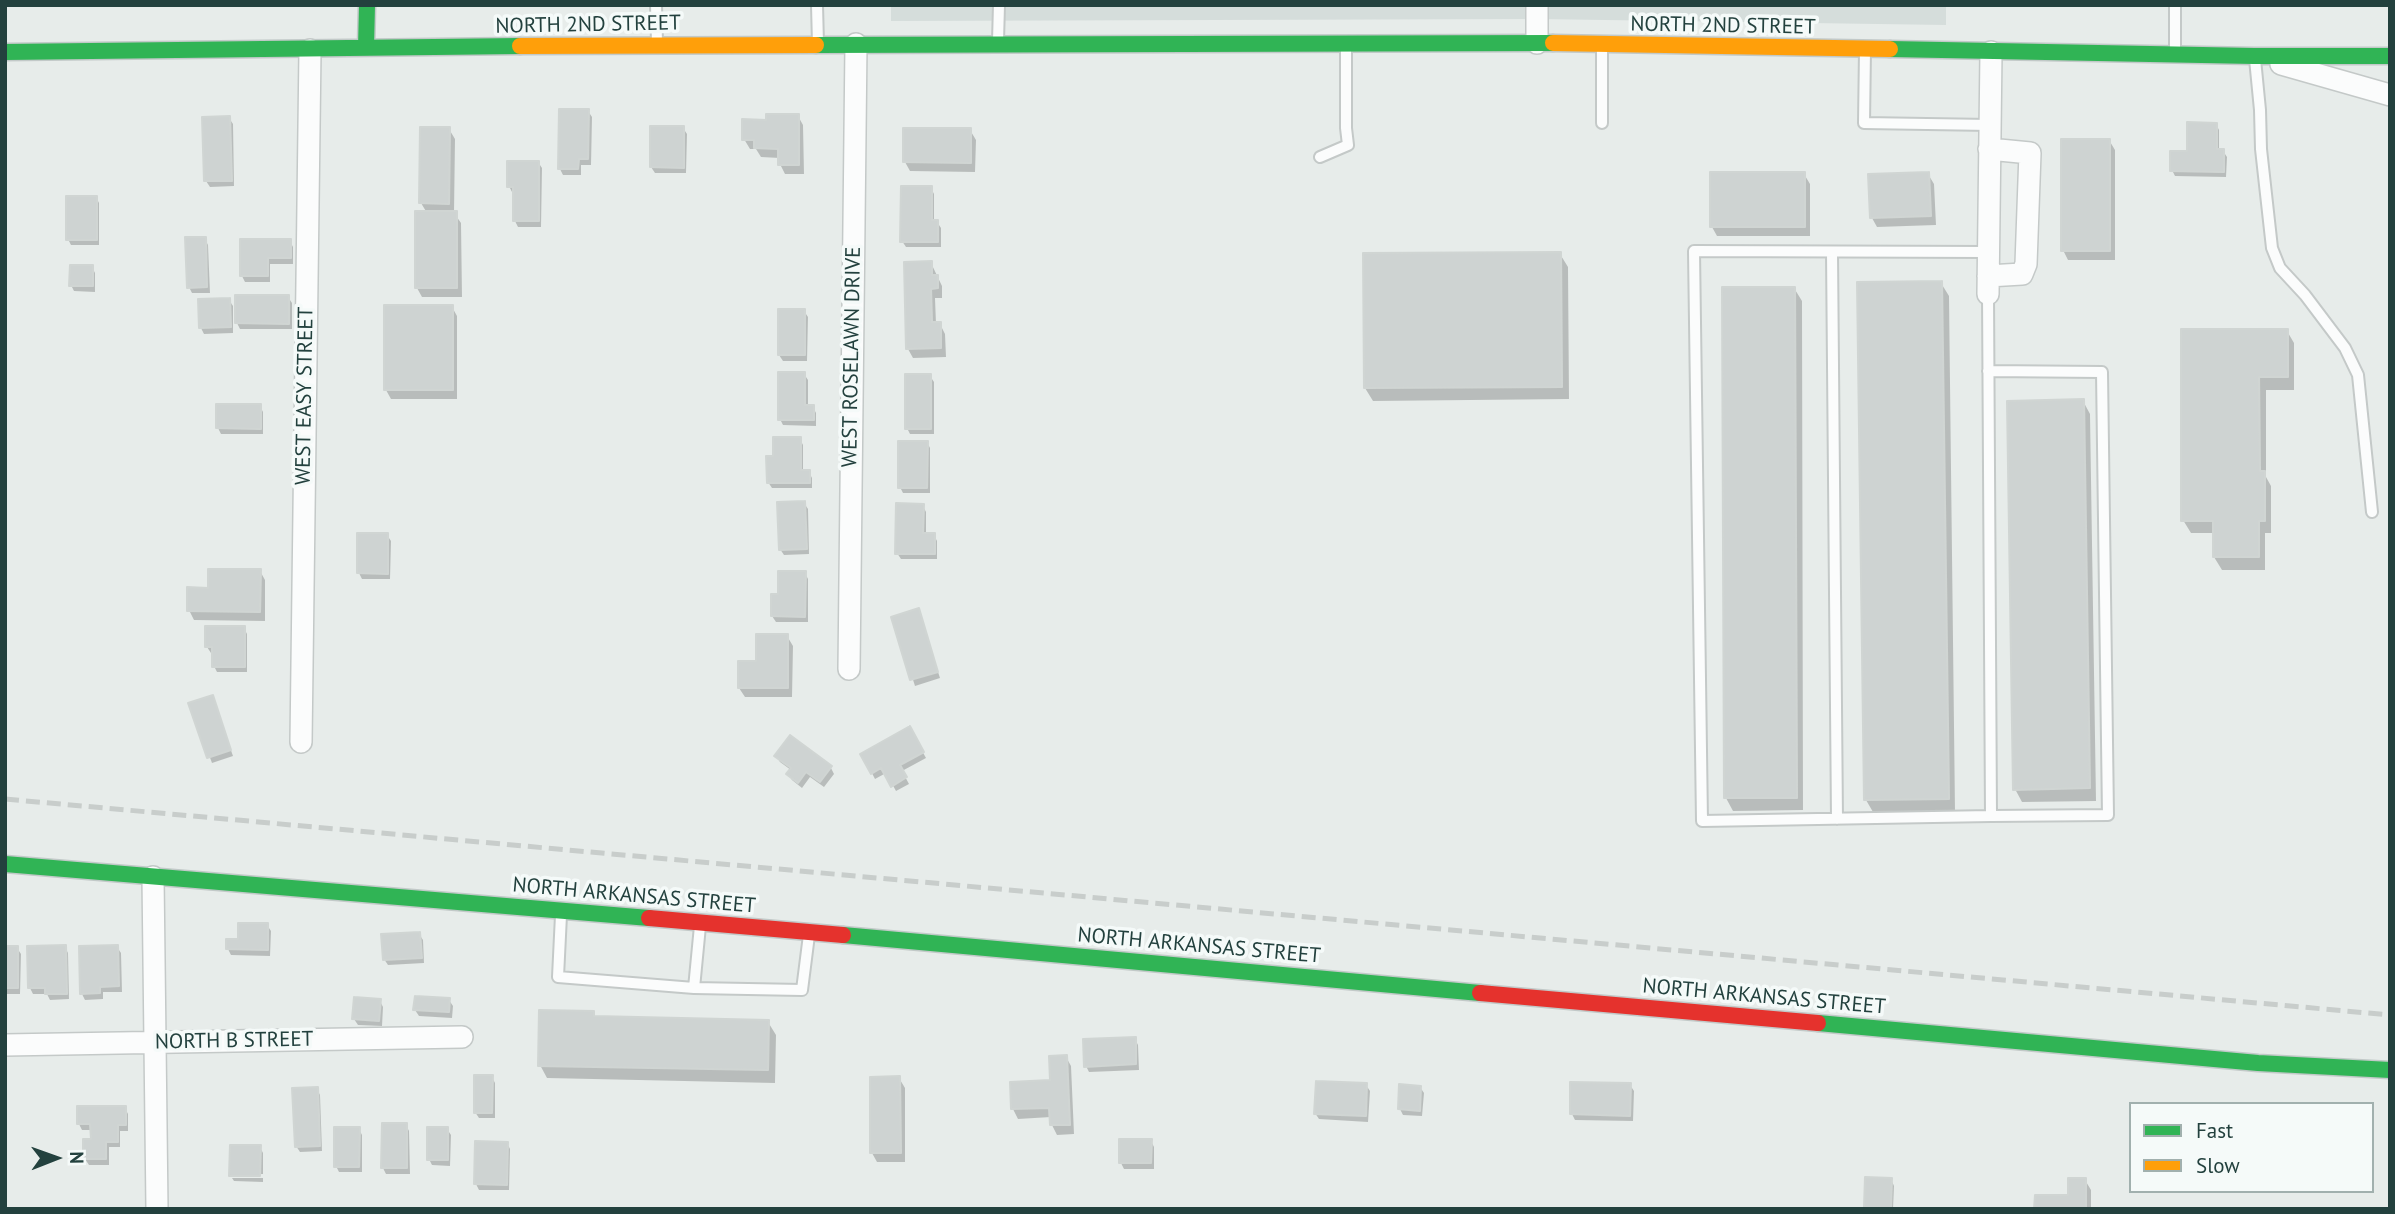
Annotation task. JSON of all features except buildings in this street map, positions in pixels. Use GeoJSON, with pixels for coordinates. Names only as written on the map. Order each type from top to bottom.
{"type":"FeatureCollection","features":[{"type":"Feature","properties":{"kind":"street"},"geometry":{"type":"LineString","coordinates":[[366,48],[367,5]]}},
{"type":"Feature","properties":{"kind":"street"},"geometry":{"type":"LineString","coordinates":[[1537,5],[1537,43]]}},
{"type":"Feature","properties":{"kind":"street","name":"NORTH 2ND STREET"},"geometry":{"type":"LineString","coordinates":[[5,52],[818,44],[1537,43],[2175,55],[2390,56]]}},
{"type":"Feature","properties":{"kind":"street","name":"WEST ROSELAWN DRIVE"},"geometry":{"type":"LineString","coordinates":[[849,669],[856,44]]}},
{"type":"Feature","properties":{"kind":"street","name":"WEST EASY STREET"},"geometry":{"type":"LineString","coordinates":[[301,742],[310,50]]}},
{"type":"Feature","properties":{"kind":"street"},"geometry":{"type":"LineString","coordinates":[[1989,149],[2030,153],[2026,264],[2022,274],[1988,285],[1989,149],[1991,52]]}},
{"type":"Feature","properties":{"kind":"street"},"geometry":{"type":"LineString","coordinates":[[2255,56],[2390,95]]}},
{"type":"Feature","properties":{"kind":"street","name":"NORTH ARKANSAS STREET"},"geometry":{"type":"LineString","coordinates":[[5,864],[809,932],[2258,1063],[2390,1070]]}},
{"type":"Feature","properties":{"kind":"street"},"geometry":{"type":"LineString","coordinates":[[153,877],[157,1209]]}},
{"type":"Feature","properties":{"kind":"street","name":"NORTH B STREET"},"geometry":{"type":"LineString","coordinates":[[5,1045],[463,1037]]}},
{"type":"Feature","properties":{"kind":"lane"},"geometry":{"type":"LineString","coordinates":[[656,5],[657,45]]}},
{"type":"Feature","properties":{"kind":"lane"},"geometry":{"type":"LineString","coordinates":[[817,5],[818,44]]}},
{"type":"Feature","properties":{"kind":"lane"},"geometry":{"type":"LineString","coordinates":[[998,44],[999,5]]}},
{"type":"Feature","properties":{"kind":"lane"},"geometry":{"type":"LineString","coordinates":[[2175,5],[2175,55]]}},
{"type":"Feature","properties":{"kind":"lane"},"geometry":{"type":"LineString","coordinates":[[1320,158],[1348,145],[1346,44]]}},
{"type":"Feature","properties":{"kind":"lane"},"geometry":{"type":"LineString","coordinates":[[1602,44],[1602,123]]}},
{"type":"Feature","properties":{"kind":"lane"},"geometry":{"type":"LineString","coordinates":[[1865,50],[1864,123],[1990,125]]}},
{"type":"Feature","properties":{"kind":"lane"},"geometry":{"type":"LineString","coordinates":[[2255,56],[2261,149],[2272,248],[2280,268],[2305,295],[2345,348],[2358,375],[2372,512]]}},
{"type":"Feature","properties":{"kind":"lane"},"geometry":{"type":"LineString","coordinates":[[1988,252],[1694,251],[1702,821],[2108,815],[2102,372],[1988,371]]}},
{"type":"Feature","properties":{"kind":"lane"},"geometry":{"type":"LineString","coordinates":[[1832,252],[1837,819]]}},
{"type":"Feature","properties":{"kind":"lane"},"geometry":{"type":"LineString","coordinates":[[1988,285],[1991,816]]}},
{"type":"Feature","properties":{"kind":"lane"},"geometry":{"type":"LineString","coordinates":[[562,911],[558,977],[694,988],[802,990],[809,932]]}},
{"type":"Feature","properties":{"kind":"lane"},"geometry":{"type":"LineString","coordinates":[[694,988],[700,923]]}},
{"type":"Feature","properties":{"kind":"shaded area"},"geometry":{"type":"Polygon","coordinates":[[[891,5],[1946,5],[1946,25],[1537,19],[891,21],[891,5]]]}},
{"type":"Feature","properties":{"kind":"railway"},"geometry":{"type":"LineString","coordinates":[[5,799],[2390,1015]]}},
{"type":"Feature","properties":{"kind":"traffic: fast"},"geometry":{"type":"LineString","coordinates":[[366,48],[367,5]]}},
{"type":"Feature","properties":{"kind":"traffic: fast"},"geometry":{"type":"LineString","coordinates":[[816,45],[1553,43]]}},
{"type":"Feature","properties":{"kind":"traffic: fast"},"geometry":{"type":"LineString","coordinates":[[5,52],[520,46]]}},
{"type":"Feature","properties":{"kind":"traffic: fast"},"geometry":{"type":"LineString","coordinates":[[1890,49],[2390,56]]}},
{"type":"Feature","properties":{"kind":"traffic: fast"},"geometry":{"type":"LineString","coordinates":[[5,864],[649,918]]}},
{"type":"Feature","properties":{"kind":"traffic: fast"},"geometry":{"type":"LineString","coordinates":[[843,935],[1480,993]]}},
{"type":"Feature","properties":{"kind":"traffic: fast"},"geometry":{"type":"LineString","coordinates":[[1818,1023],[2258,1063],[2390,1070]]}},
{"type":"Feature","properties":{"kind":"traffic: slow"},"geometry":{"type":"LineString","coordinates":[[1553,43],[1890,49]]}},
{"type":"Feature","properties":{"kind":"traffic: slow"},"geometry":{"type":"LineString","coordinates":[[520,46],[816,45]]}},
{"type":"Feature","properties":{"kind":"traffic: jam"},"geometry":{"type":"LineString","coordinates":[[649,918],[843,935]]}},
{"type":"Feature","properties":{"kind":"traffic: jam"},"geometry":{"type":"LineString","coordinates":[[1480,993],[1818,1023]]}}]}
